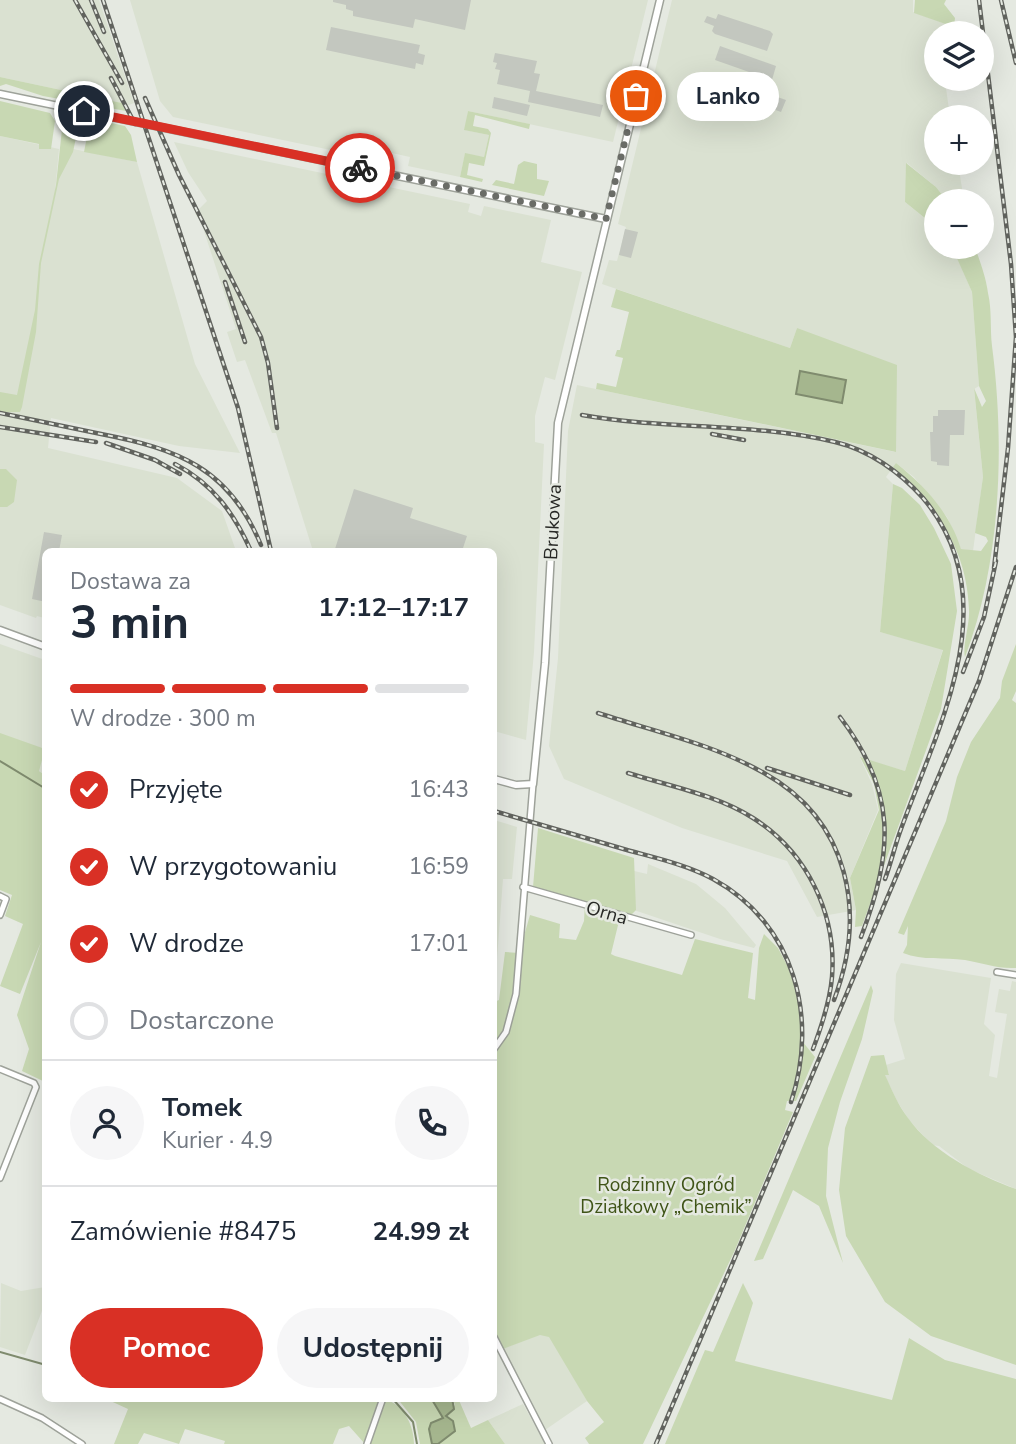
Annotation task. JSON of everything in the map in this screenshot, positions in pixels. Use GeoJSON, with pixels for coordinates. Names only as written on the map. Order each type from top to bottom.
{"type":"FeatureCollection","features":[{"type":"Feature","properties":{"kind":"street","name":"Brukowa"},"geometry":{"type":"LineString","coordinates":[[497,1045],[506,1032],[516,994],[523,887],[545,663],[558,423],[660,0]]}},
{"type":"Feature","properties":{"kind":"street"},"geometry":{"type":"LineString","coordinates":[[0,94],[606,219]]}},
{"type":"Feature","properties":{"kind":"street"},"geometry":{"type":"LineString","coordinates":[[0,630],[42,645]]}},
{"type":"Feature","properties":{"kind":"street"},"geometry":{"type":"LineString","coordinates":[[497,780],[515,785],[533,784]]}},
{"type":"Feature","properties":{"kind":"street","name":"Orna"},"geometry":{"type":"LineString","coordinates":[[523,887],[691,935]]}},
{"type":"Feature","properties":{"kind":"street"},"geometry":{"type":"LineString","coordinates":[[0,915],[3,898]]}},
{"type":"Feature","properties":{"kind":"street"},"geometry":{"type":"LineString","coordinates":[[997,972],[1016,975]]}},
{"type":"Feature","properties":{"kind":"street"},"geometry":{"type":"LineString","coordinates":[[0,1069],[36,1085],[0,1178]]}},
{"type":"Feature","properties":{"kind":"street"},"geometry":{"type":"LineString","coordinates":[[0,1155],[8,1158]]}},
{"type":"Feature","properties":{"kind":"street"},"geometry":{"type":"LineString","coordinates":[[497,1343],[549,1444]]}},
{"type":"Feature","properties":{"kind":"street"},"geometry":{"type":"LineString","coordinates":[[0,1399],[42,1418],[82,1444]]}},
{"type":"Feature","properties":{"kind":"street"},"geometry":{"type":"LineString","coordinates":[[367,1444],[382,1402]]}},
{"type":"Feature","properties":{"kind":"shaded area"},"geometry":{"type":"Polygon","coordinates":[[[0,0],[99,0],[134,103],[124,107],[122,103],[0,77],[0,0]]]}},
{"type":"Feature","properties":{"kind":"shaded area"},"geometry":{"type":"Polygon","coordinates":[[[130,0],[648,0],[613,142],[468,111],[465,130],[489,135],[484,157],[465,154],[460,177],[408,166],[410,157],[378,150],[371,149],[369,158],[173,117],[160,101],[130,0]]]}},
{"type":"Feature","properties":{"kind":"shaded area"},"geometry":{"type":"Polygon","coordinates":[[[672,0],[913,0],[913,12],[938,21],[924,21],[924,91],[946,91],[948,105],[924,105],[924,175],[960,175],[962,189],[938,189],[907,163],[905,202],[924,217],[924,259],[958,259],[972,292],[979,386],[974,389],[983,477],[973,551],[961,549],[947,517],[914,477],[896,463],[886,477],[893,484],[880,632],[943,649],[905,771],[860,758],[872,784],[878,810],[850,878],[856,910],[817,917],[787,861],[682,828],[564,779],[549,746],[558,658],[568,431],[577,385],[895,452],[797,328],[790,348],[602,284],[609,260],[617,261],[626,227],[618,224],[672,0]]]}},
{"type":"Feature","properties":{"kind":"shaded area"},"geometry":{"type":"Polygon","coordinates":[[[0,136],[59,149],[55,192],[59,177],[73,149],[137,162],[195,364],[240,453],[179,446],[51,418],[48,448],[177,478],[222,511],[235,548],[42,548],[42,617],[36,618],[0,605],[0,136]]]}},
{"type":"Feature","properties":{"kind":"shaded area"},"geometry":{"type":"Polygon","coordinates":[[[174,142],[470,204],[468,212],[481,216],[484,206],[551,220],[541,262],[582,272],[555,380],[545,377],[535,416],[535,442],[544,444],[534,652],[526,740],[497,732],[497,548],[312,548],[276,433],[272,433],[245,360],[237,362],[227,332],[236,329],[202,225],[195,213],[207,201],[188,172],[174,142]]]}},
{"type":"Feature","properties":{"kind":"shaded area"},"geometry":{"type":"Polygon","coordinates":[[[800,371],[846,380],[842,403],[796,394],[800,371]]]}},
{"type":"Feature","properties":{"kind":"shaded area"},"geometry":{"type":"Polygon","coordinates":[[[0,644],[42,659],[42,773],[0,736],[0,644]]]}},
{"type":"Feature","properties":{"kind":"shaded area"},"geometry":{"type":"Polygon","coordinates":[[[497,821],[517,827],[512,879],[503,879],[497,959],[497,821]]]}},
{"type":"Feature","properties":{"kind":"shaded area"},"geometry":{"type":"Polygon","coordinates":[[[648,864],[696,884],[725,908],[756,945],[754,948],[622,906],[630,870],[647,874],[648,864]]]}},
{"type":"Feature","properties":{"kind":"shaded area"},"geometry":{"type":"Polygon","coordinates":[[[901,963],[991,978],[984,1024],[995,1035],[989,1076],[997,1078],[1007,1014],[995,1012],[999,989],[1010,991],[1012,981],[1016,982],[1016,1189],[969,1169],[939,1146],[932,1145],[909,1120],[897,1101],[884,1074],[889,1074],[886,1065],[905,1059],[894,1020],[896,974],[901,963]]]}},
{"type":"Feature","properties":{"kind":"shaded area"},"geometry":{"type":"Polygon","coordinates":[[[1,1283],[21,1291],[42,1288],[42,1311],[25,1355],[0,1347],[1,1283]]]}},
{"type":"Feature","properties":{"kind":"shaded area"},"geometry":{"type":"Polygon","coordinates":[[[546,1328],[587,1401],[545,1430],[503,1349],[546,1328]]]}},
{"type":"Feature","properties":{"kind":"shaded area"},"geometry":{"type":"Polygon","coordinates":[[[433,1402],[453,1402],[454,1409],[446,1416],[453,1421],[455,1431],[438,1444],[432,1444],[429,1429],[431,1423],[443,1418],[433,1402]]]}},
{"type":"Feature","properties":{"kind":"shaded area"},"geometry":{"type":"Polygon","coordinates":[[[523,1404],[545,1444],[505,1444],[488,1420],[523,1404]]]}},
{"type":"Feature","properties":{"kind":"green space"},"geometry":{"type":"Polygon","coordinates":[[[915,0],[946,0],[944,4],[955,21],[937,21],[914,13],[915,0]]]}},
{"type":"Feature","properties":{"kind":"green space"},"geometry":{"type":"Polygon","coordinates":[[[0,77],[122,103],[126,111],[43,96],[6,84],[0,86],[0,77]]]}},
{"type":"Feature","properties":{"kind":"green space"},"geometry":{"type":"Polygon","coordinates":[[[0,101],[50,113],[55,121],[51,149],[39,149],[39,144],[0,136],[0,101]]]}},
{"type":"Feature","properties":{"kind":"green space"},"geometry":{"type":"Polygon","coordinates":[[[468,111],[530,124],[529,129],[475,115],[473,126],[488,129],[491,133],[484,166],[469,163],[467,175],[483,179],[482,182],[460,177],[465,153],[484,157],[489,135],[464,130],[468,111]]]}},
{"type":"Feature","properties":{"kind":"green space"},"geometry":{"type":"Polygon","coordinates":[[[93,119],[125,126],[131,135],[137,162],[84,152],[90,121],[93,119]]]}},
{"type":"Feature","properties":{"kind":"green space"},"geometry":{"type":"Polygon","coordinates":[[[63,120],[79,123],[73,152],[59,179],[41,263],[36,332],[22,407],[20,412],[0,412],[0,392],[17,395],[35,310],[39,264],[56,185],[63,120]]]}},
{"type":"Feature","properties":{"kind":"green space"},"geometry":{"type":"Polygon","coordinates":[[[524,161],[537,164],[537,179],[549,181],[544,196],[492,185],[496,180],[514,184],[518,165],[524,161]]]}},
{"type":"Feature","properties":{"kind":"green space"},"geometry":{"type":"Polygon","coordinates":[[[906,163],[938,189],[924,189],[924,217],[905,202],[906,163]]]}},
{"type":"Feature","properties":{"kind":"green space"},"geometry":{"type":"Polygon","coordinates":[[[957,259],[979,259],[987,287],[996,384],[999,463],[993,543],[986,583],[965,657],[969,610],[967,588],[955,548],[935,513],[893,467],[896,463],[935,501],[950,524],[961,549],[981,551],[988,541],[986,537],[975,533],[983,477],[974,388],[982,407],[986,401],[979,386],[972,292],[957,259]]]}},
{"type":"Feature","properties":{"kind":"green space"},"geometry":{"type":"Polygon","coordinates":[[[616,289],[790,348],[797,328],[897,365],[896,452],[596,389],[597,383],[616,387],[623,358],[615,356],[617,350],[620,350],[629,312],[611,307],[616,289]]]}},
{"type":"Feature","properties":{"kind":"green space"},"geometry":{"type":"Polygon","coordinates":[[[0,469],[6,469],[17,480],[14,502],[7,507],[0,507],[0,469]]]}},
{"type":"Feature","properties":{"kind":"green space"},"geometry":{"type":"Polygon","coordinates":[[[893,484],[902,488],[920,505],[934,528],[951,564],[957,611],[941,709],[862,926],[855,927],[856,910],[850,878],[879,810],[874,784],[860,757],[905,771],[943,650],[880,632],[893,484]]]}},
{"type":"Feature","properties":{"kind":"green space"},"geometry":{"type":"Polygon","coordinates":[[[1016,644],[1016,691],[1012,700],[1016,703],[1016,968],[903,953],[907,945],[908,926],[904,935],[898,933],[946,821],[957,777],[971,742],[1000,698],[1002,681],[1016,644]]]}},
{"type":"Feature","properties":{"kind":"green space"},"geometry":{"type":"Polygon","coordinates":[[[0,733],[42,748],[39,771],[42,773],[42,1081],[22,1071],[29,1049],[17,1015],[41,942],[20,994],[0,986],[23,924],[5,916],[12,895],[0,890],[0,733]]]}},
{"type":"Feature","properties":{"kind":"green space","name":"Rodzinny Ogród Działkowy „Chemik”"},"geometry":{"type":"Polygon","coordinates":[[[538,828],[634,858],[636,910],[631,915],[625,914],[619,921],[611,954],[682,975],[695,939],[753,953],[748,998],[755,1000],[759,948],[764,934],[778,948],[788,967],[798,996],[802,1041],[815,1057],[796,1101],[787,1101],[785,1110],[793,1112],[735,1250],[643,1444],[589,1444],[585,1438],[604,1422],[587,1401],[549,1337],[540,1335],[503,1349],[497,1338],[497,1001],[505,952],[519,953],[530,915],[560,924],[559,938],[576,940],[584,921],[585,902],[533,887],[538,828]]]}},
{"type":"Feature","properties":{"kind":"green space"},"geometry":{"type":"Polygon","coordinates":[[[871,985],[873,991],[862,1039],[840,1102],[828,1148],[826,1196],[843,1263],[819,1206],[793,1190],[763,1259],[754,1261],[871,985]]]}},
{"type":"Feature","properties":{"kind":"green space"},"geometry":{"type":"Polygon","coordinates":[[[884,1055],[889,1075],[885,1075],[901,1108],[918,1130],[957,1161],[1016,1189],[1016,1365],[931,1336],[885,1302],[846,1236],[839,1190],[845,1128],[871,1056],[884,1055]]]}},
{"type":"Feature","properties":{"kind":"green space"},"geometry":{"type":"Polygon","coordinates":[[[743,1283],[753,1303],[735,1361],[892,1400],[909,1338],[945,1360],[1016,1379],[1016,1444],[665,1444],[705,1350],[713,1352],[743,1283]]]}},
{"type":"Feature","properties":{"kind":"green space"},"geometry":{"type":"Polygon","coordinates":[[[113,1402],[379,1402],[383,1405],[391,1402],[399,1407],[410,1424],[414,1444],[365,1444],[349,1426],[339,1429],[333,1444],[224,1444],[225,1441],[185,1429],[179,1444],[144,1433],[138,1444],[114,1444],[128,1409],[113,1402]]]}},
{"type":"Feature","properties":{"kind":"green space"},"geometry":{"type":"Polygon","coordinates":[[[400,1402],[433,1402],[443,1418],[429,1429],[432,1444],[420,1444],[416,1422],[400,1402]]]}},
{"type":"Feature","properties":{"kind":"green space"},"geometry":{"type":"Polygon","coordinates":[[[454,1402],[460,1402],[471,1428],[488,1420],[505,1444],[434,1444],[452,1434],[453,1421],[445,1416],[455,1405],[454,1402]]]}},
{"type":"Feature","properties":{"kind":"building"},"geometry":{"type":"Polygon","coordinates":[[[333,0],[471,0],[465,30],[415,19],[413,28],[353,16],[353,11],[346,9],[346,5],[333,0]]]}},
{"type":"Feature","properties":{"kind":"building"},"geometry":{"type":"Polygon","coordinates":[[[718,14],[770,31],[773,34],[767,51],[715,34],[712,31],[714,26],[704,22],[707,16],[716,19],[718,14]]]}},
{"type":"Feature","properties":{"kind":"building"},"geometry":{"type":"Polygon","coordinates":[[[331,27],[420,45],[418,53],[425,55],[423,65],[416,63],[415,69],[326,50],[331,27]]]}},
{"type":"Feature","properties":{"kind":"building"},"geometry":{"type":"Polygon","coordinates":[[[720,46],[776,66],[772,80],[715,60],[720,46]]]}},
{"type":"Feature","properties":{"kind":"building"},"geometry":{"type":"Polygon","coordinates":[[[495,53],[537,61],[534,73],[540,74],[536,91],[603,105],[600,117],[528,102],[530,91],[497,84],[500,70],[495,69],[495,53]]]}},
{"type":"Feature","properties":{"kind":"building"},"geometry":{"type":"Polygon","coordinates":[[[766,93],[786,100],[781,112],[762,105],[766,93]]]}},
{"type":"Feature","properties":{"kind":"building"},"geometry":{"type":"Polygon","coordinates":[[[494,97],[530,105],[527,116],[492,108],[494,97]]]}},
{"type":"Feature","properties":{"kind":"building"},"geometry":{"type":"Polygon","coordinates":[[[625,229],[638,232],[631,258],[619,255],[625,229]]]}},
{"type":"Feature","properties":{"kind":"building"},"geometry":{"type":"Polygon","coordinates":[[[938,410],[965,410],[964,435],[950,435],[949,466],[937,465],[937,462],[931,461],[930,432],[933,432],[933,416],[938,416],[938,410]]]}},
{"type":"Feature","properties":{"kind":"building"},"geometry":{"type":"Polygon","coordinates":[[[354,489],[413,508],[410,518],[467,536],[463,548],[335,548],[354,489]]]}},
{"type":"Feature","properties":{"kind":"building"},"geometry":{"type":"Polygon","coordinates":[[[44,532],[62,535],[60,548],[42,548],[42,601],[32,599],[44,532]]]}},
{"type":"Feature","properties":{"kind":"waterway"},"geometry":{"type":"LineString","coordinates":[[0,761],[42,787]]}},
{"type":"Feature","properties":{"kind":"waterway"},"geometry":{"type":"LineString","coordinates":[[0,1352],[42,1364]]}},
{"type":"Feature","properties":{"kind":"waterway"},"geometry":{"type":"LineString","coordinates":[[396,1402],[413,1422],[417,1444]]}},
{"type":"Feature","properties":{"kind":"railway"},"geometry":{"type":"LineString","coordinates":[[75,0],[122,83]]}},
{"type":"Feature","properties":{"kind":"railway"},"geometry":{"type":"LineString","coordinates":[[91,0],[104,32]]}},
{"type":"Feature","properties":{"kind":"railway"},"geometry":{"type":"LineString","coordinates":[[103,0],[238,408],[270,548]]}},
{"type":"Feature","properties":{"kind":"railway"},"geometry":{"type":"LineString","coordinates":[[979,0],[1011,264],[1016,337],[1008,448],[994,568]]}},
{"type":"Feature","properties":{"kind":"railway"},"geometry":{"type":"LineString","coordinates":[[1001,0],[1016,63]]}},
{"type":"Feature","properties":{"kind":"railway"},"geometry":{"type":"LineString","coordinates":[[111,78],[135,124]]}},
{"type":"Feature","properties":{"kind":"railway"},"geometry":{"type":"LineString","coordinates":[[145,98],[179,175],[261,337],[268,363],[277,428]]}},
{"type":"Feature","properties":{"kind":"railway"},"geometry":{"type":"LineString","coordinates":[[225,282],[245,342]]}},
{"type":"Feature","properties":{"kind":"railway"},"geometry":{"type":"LineString","coordinates":[[0,413],[129,440],[177,455],[217,480],[233,497],[261,545]]}},
{"type":"Feature","properties":{"kind":"railway"},"geometry":{"type":"LineString","coordinates":[[582,415],[645,423],[772,431],[835,442],[872,456],[904,479],[923,498],[948,537],[961,578],[963,619],[958,662],[947,705],[885,879]]}},
{"type":"Feature","properties":{"kind":"railway"},"geometry":{"type":"LineString","coordinates":[[0,427],[96,442]]}},
{"type":"Feature","properties":{"kind":"railway"},"geometry":{"type":"LineString","coordinates":[[712,434],[744,440]]}},
{"type":"Feature","properties":{"kind":"railway"},"geometry":{"type":"LineString","coordinates":[[106,443],[155,460],[180,474]]}},
{"type":"Feature","properties":{"kind":"railway"},"geometry":{"type":"LineString","coordinates":[[175,464],[201,481],[221,501],[249,548]]}},
{"type":"Feature","properties":{"kind":"railway"},"geometry":{"type":"LineString","coordinates":[[963,672],[984,617],[996,561]]}},
{"type":"Feature","properties":{"kind":"railway"},"geometry":{"type":"LineString","coordinates":[[656,1444],[979,681],[1016,567]]}},
{"type":"Feature","properties":{"kind":"railway"},"geometry":{"type":"LineString","coordinates":[[598,713],[704,746],[744,763],[793,793],[816,816],[833,843],[844,872],[849,903],[849,935],[844,967],[834,1000]]}},
{"type":"Feature","properties":{"kind":"railway"},"geometry":{"type":"LineString","coordinates":[[840,717],[859,744],[872,771],[884,822],[880,876],[861,937]]}},
{"type":"Feature","properties":{"kind":"railway"},"geometry":{"type":"LineString","coordinates":[[767,768],[850,795]]}},
{"type":"Feature","properties":{"kind":"railway"},"geometry":{"type":"LineString","coordinates":[[628,773],[708,797],[739,810],[772,832],[789,848],[803,867],[823,908],[832,953],[829,995],[813,1049]]}},
{"type":"Feature","properties":{"kind":"railway"},"geometry":{"type":"LineString","coordinates":[[497,812],[682,866],[713,879],[741,898],[764,921],[781,947],[793,976],[800,1006],[802,1038],[799,1070],[791,1102]]}},
{"type":"Feature","properties":{"kind":"way so far"},"geometry":{"type":"LineString","coordinates":[[360,168],[606,219],[636,96]]}},
{"type":"Feature","properties":{"kind":"place","name":"Lanko"},"geometry":{"type":"Point","coordinates":[636,96]}},
{"type":"Feature","properties":{"kind":"route"},"geometry":{"type":"LineString","coordinates":[[84,111],[360,168]]}}]}
